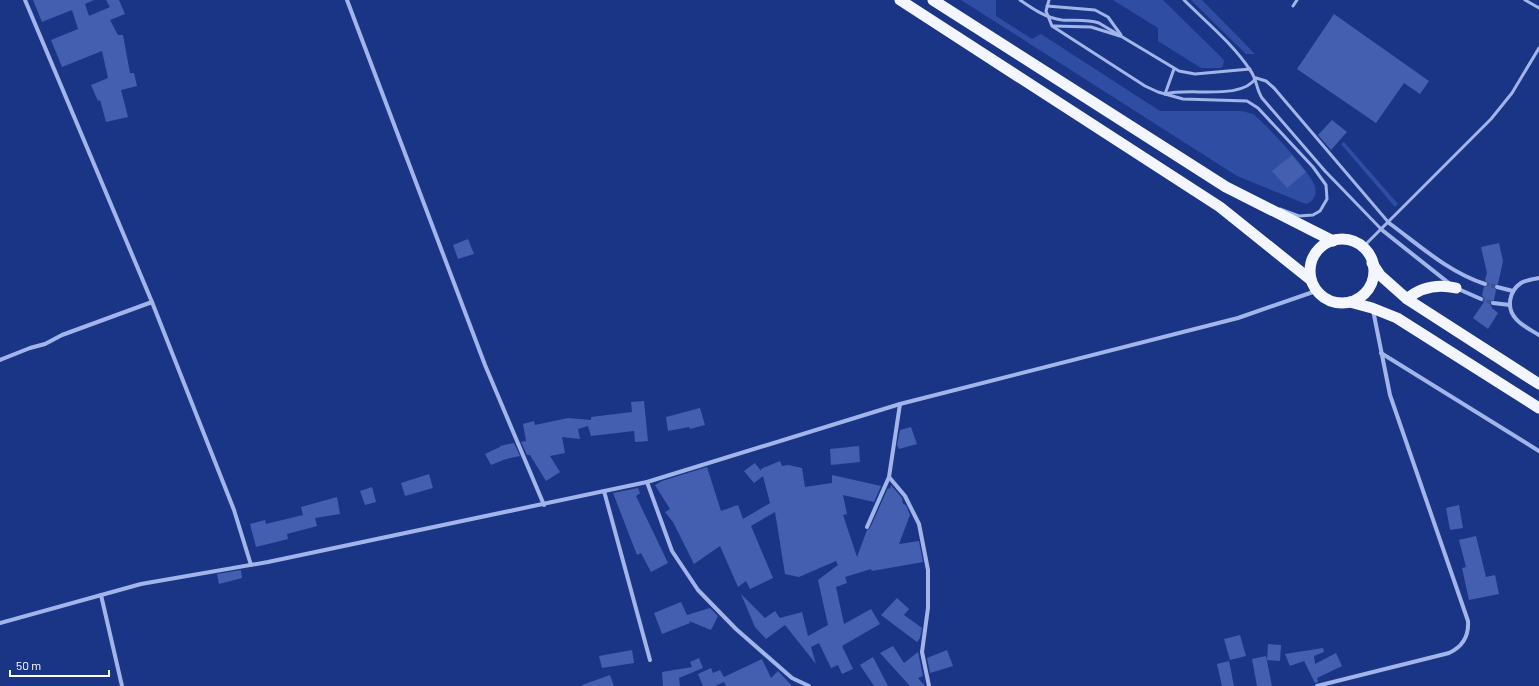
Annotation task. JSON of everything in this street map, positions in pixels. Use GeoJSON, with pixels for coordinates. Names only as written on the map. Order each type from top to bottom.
{"type":"FeatureCollection","features":[{"type":"Feature","properties":{"kind":"highway"},"geometry":{"type":"LineString","coordinates":[[900,0],[1220,207],[1311,280]]}},
{"type":"Feature","properties":{"kind":"highway"},"geometry":{"type":"LineString","coordinates":[[933,0],[1226,187],[1333,240],[1354,242],[1363,248],[1380,275],[1407,299],[1539,384]]}},
{"type":"Feature","properties":{"kind":"highway"},"geometry":{"type":"LineString","coordinates":[[1333,240],[1322,246],[1314,256],[1310,267],[1311,280],[1316,291],[1326,299],[1337,303],[1350,302],[1372,308],[1409,325],[1539,408]]}},
{"type":"Feature","properties":{"kind":"highway"},"geometry":{"type":"LineString","coordinates":[[1350,302],[1361,297],[1369,287],[1373,276],[1372,263]]}},
{"type":"Feature","properties":{"kind":"highway"},"geometry":{"type":"LineString","coordinates":[[1407,299],[1431,286],[1448,286],[1456,288]]}},
{"type":"Feature","properties":{"kind":"street"},"geometry":{"type":"LineString","coordinates":[[25,0],[152,302],[234,510],[251,565]]}},
{"type":"Feature","properties":{"kind":"street"},"geometry":{"type":"LineString","coordinates":[[347,0],[485,365],[544,505]]}},
{"type":"Feature","properties":{"kind":"street"},"geometry":{"type":"LineString","coordinates":[[1389,223],[1444,264],[1484,284]]}},
{"type":"Feature","properties":{"kind":"street"},"geometry":{"type":"LineString","coordinates":[[1382,230],[1456,288],[1481,299]]}},
{"type":"Feature","properties":{"kind":"street"},"geometry":{"type":"LineString","coordinates":[[1539,278],[1522,283],[1513,291],[1510,305],[1517,320],[1539,335]]}},
{"type":"Feature","properties":{"kind":"street"},"geometry":{"type":"LineString","coordinates":[[1497,287],[1513,291]]}},
{"type":"Feature","properties":{"kind":"street"},"geometry":{"type":"LineString","coordinates":[[0,622],[141,584],[251,565],[544,505],[647,482],[900,404],[1238,318],[1316,291]]}},
{"type":"Feature","properties":{"kind":"street"},"geometry":{"type":"LineString","coordinates":[[0,360],[30,348],[46,344],[62,335],[152,302]]}},
{"type":"Feature","properties":{"kind":"street"},"geometry":{"type":"LineString","coordinates":[[1493,303],[1510,305]]}},
{"type":"Feature","properties":{"kind":"street"},"geometry":{"type":"LineString","coordinates":[[1317,686],[1448,653],[1462,643],[1468,627],[1390,395],[1372,308]]}},
{"type":"Feature","properties":{"kind":"street"},"geometry":{"type":"LineString","coordinates":[[1381,353],[1539,451]]}},
{"type":"Feature","properties":{"kind":"street"},"geometry":{"type":"LineString","coordinates":[[867,528],[889,476],[900,404]]}},
{"type":"Feature","properties":{"kind":"street"},"geometry":{"type":"LineString","coordinates":[[889,476],[905,496],[920,524],[928,570],[928,608],[922,652],[929,686]]}},
{"type":"Feature","properties":{"kind":"street"},"geometry":{"type":"LineString","coordinates":[[647,482],[672,551],[698,590],[736,628],[792,678],[809,686]]}},
{"type":"Feature","properties":{"kind":"street"},"geometry":{"type":"LineString","coordinates":[[604,491],[650,660]]}},
{"type":"Feature","properties":{"kind":"street"},"geometry":{"type":"LineString","coordinates":[[101,595],[122,686]]}},
{"type":"Feature","properties":{"kind":"lane"},"geometry":{"type":"LineString","coordinates":[[1020,0],[1047,16],[1060,20],[1090,20],[1099,23],[1174,69],[1196,74],[1250,69]]}},
{"type":"Feature","properties":{"kind":"lane"},"geometry":{"type":"LineString","coordinates":[[1049,0],[1047,6],[1047,16],[1052,26],[1145,86],[1183,99],[1241,100],[1253,104],[1320,175],[1326,185],[1327,199],[1320,211],[1313,215],[1299,216],[1226,187]]}},
{"type":"Feature","properties":{"kind":"lane"},"geometry":{"type":"LineString","coordinates":[[1184,0],[1250,69],[1256,78],[1257,89],[1262,98],[1325,171],[1382,230]]}},
{"type":"Feature","properties":{"kind":"lane"},"geometry":{"type":"LineString","coordinates":[[1293,6],[1297,0]]}},
{"type":"Feature","properties":{"kind":"lane"},"geometry":{"type":"LineString","coordinates":[[1525,0],[1539,8]]}},
{"type":"Feature","properties":{"kind":"lane"},"geometry":{"type":"LineString","coordinates":[[1047,6],[1088,9],[1102,13],[1113,22],[1123,38]]}},
{"type":"Feature","properties":{"kind":"lane"},"geometry":{"type":"LineString","coordinates":[[1052,26],[1091,27],[1123,38]]}},
{"type":"Feature","properties":{"kind":"lane"},"geometry":{"type":"LineString","coordinates":[[1363,248],[1491,119],[1512,93],[1539,48]]}},
{"type":"Feature","properties":{"kind":"lane"},"geometry":{"type":"LineString","coordinates":[[1165,94],[1174,69]]}},
{"type":"Feature","properties":{"kind":"lane"},"geometry":{"type":"LineString","coordinates":[[1165,94],[1183,91],[1237,91],[1248,87],[1256,78]]}},
{"type":"Feature","properties":{"kind":"lane"},"geometry":{"type":"LineString","coordinates":[[1256,78],[1266,81],[1274,88],[1389,223]]}},
{"type":"Feature","properties":{"kind":"shaded area"},"geometry":{"type":"Polygon","coordinates":[[[961,0],[996,0],[996,16],[1032,39],[1041,34],[1160,111],[1242,111],[1253,114],[1286,147],[1310,177],[1316,190],[1313,199],[1306,204],[1237,176],[961,0]]]}},
{"type":"Feature","properties":{"kind":"shaded area"},"geometry":{"type":"Polygon","coordinates":[[[1113,0],[1163,0],[1224,60],[1223,66],[1221,68],[1201,68],[1158,41],[1158,28],[1113,0]]]}},
{"type":"Feature","properties":{"kind":"shaded area"},"geometry":{"type":"Polygon","coordinates":[[[1191,0],[1202,0],[1255,54],[1246,54],[1191,0]]]}},
{"type":"Feature","properties":{"kind":"shaded area"},"geometry":{"type":"Polygon","coordinates":[[[1344,142],[1398,204],[1395,207],[1341,144],[1344,142]]]}},
{"type":"Feature","properties":{"kind":"building"},"geometry":{"type":"Polygon","coordinates":[[[33,0],[94,0],[85,4],[89,16],[110,7],[106,0],[119,0],[125,14],[110,20],[118,35],[123,35],[130,73],[134,73],[137,86],[121,90],[128,117],[106,122],[100,100],[98,101],[91,85],[108,78],[102,51],[62,67],[51,40],[78,29],[72,10],[42,22],[33,0]]]}},
{"type":"Feature","properties":{"kind":"building"},"geometry":{"type":"Polygon","coordinates":[[[1334,14],[1429,81],[1420,94],[1404,83],[1376,123],[1297,69],[1334,14]]]}},
{"type":"Feature","properties":{"kind":"building"},"geometry":{"type":"Polygon","coordinates":[[[1332,120],[1347,132],[1331,150],[1318,135],[1332,120]]]}},
{"type":"Feature","properties":{"kind":"building"},"geometry":{"type":"Polygon","coordinates":[[[1292,155],[1306,172],[1287,188],[1272,171],[1292,155]]]}},
{"type":"Feature","properties":{"kind":"building"},"geometry":{"type":"Polygon","coordinates":[[[468,239],[474,254],[458,259],[453,245],[468,239]]]}},
{"type":"Feature","properties":{"kind":"building"},"geometry":{"type":"Polygon","coordinates":[[[1499,243],[1503,261],[1498,284],[1494,287],[1496,290],[1494,300],[1490,303],[1492,308],[1498,313],[1488,329],[1473,318],[1484,302],[1482,295],[1484,287],[1488,285],[1485,280],[1487,273],[1481,247],[1499,243]]]}},
{"type":"Feature","properties":{"kind":"building"},"geometry":{"type":"Polygon","coordinates":[[[644,401],[648,441],[635,442],[634,431],[591,436],[588,426],[578,429],[580,439],[562,437],[565,453],[550,456],[560,472],[546,481],[530,455],[527,455],[521,442],[526,441],[523,424],[534,421],[535,425],[568,418],[591,420],[591,417],[632,412],[631,402],[644,401]]]}},
{"type":"Feature","properties":{"kind":"building"},"geometry":{"type":"Polygon","coordinates":[[[700,408],[705,425],[690,429],[689,427],[668,431],[666,417],[700,408]]]}},
{"type":"Feature","properties":{"kind":"building"},"geometry":{"type":"Polygon","coordinates":[[[911,427],[917,444],[899,449],[897,445],[900,430],[911,427]]]}},
{"type":"Feature","properties":{"kind":"building"},"geometry":{"type":"Polygon","coordinates":[[[514,443],[520,456],[506,459],[491,465],[485,454],[500,446],[514,443]]]}},
{"type":"Feature","properties":{"kind":"building"},"geometry":{"type":"Polygon","coordinates":[[[859,446],[860,462],[831,465],[830,449],[859,446]]]}},
{"type":"Feature","properties":{"kind":"building"},"geometry":{"type":"Polygon","coordinates":[[[780,461],[782,466],[788,465],[802,468],[805,487],[832,483],[832,475],[881,486],[874,502],[843,495],[847,514],[843,515],[857,557],[867,530],[870,528],[888,488],[890,489],[891,485],[902,498],[903,504],[906,505],[910,515],[899,544],[919,541],[923,562],[872,571],[871,569],[845,577],[847,583],[836,587],[844,624],[871,609],[880,624],[842,646],[853,669],[842,674],[838,665],[831,668],[819,643],[811,647],[816,664],[785,625],[766,639],[755,627],[741,594],[765,618],[775,611],[780,618],[802,612],[808,636],[828,625],[818,580],[838,565],[836,561],[799,577],[785,574],[775,512],[751,526],[773,578],[750,589],[746,581],[738,587],[720,546],[694,564],[673,522],[665,512],[670,509],[655,485],[662,481],[707,467],[721,511],[738,505],[743,519],[770,503],[763,476],[754,483],[744,471],[755,463],[761,471],[761,469],[780,461]]]}},
{"type":"Feature","properties":{"kind":"building"},"geometry":{"type":"Polygon","coordinates":[[[429,474],[433,488],[405,496],[401,483],[429,474]]]}},
{"type":"Feature","properties":{"kind":"building"},"geometry":{"type":"Polygon","coordinates":[[[372,487],[376,502],[365,505],[360,491],[372,487]]]}},
{"type":"Feature","properties":{"kind":"building"},"geometry":{"type":"Polygon","coordinates":[[[638,488],[640,493],[636,496],[668,563],[651,572],[641,553],[637,555],[613,493],[638,488]]]}},
{"type":"Feature","properties":{"kind":"building"},"geometry":{"type":"Polygon","coordinates":[[[337,497],[340,514],[315,518],[317,526],[287,534],[288,539],[256,547],[250,524],[265,520],[266,524],[303,515],[301,507],[337,497]]]}},
{"type":"Feature","properties":{"kind":"building"},"geometry":{"type":"Polygon","coordinates":[[[1459,505],[1463,528],[1450,530],[1446,508],[1459,505]]]}},
{"type":"Feature","properties":{"kind":"building"},"geometry":{"type":"Polygon","coordinates":[[[1476,536],[1486,577],[1495,575],[1499,594],[1469,600],[1462,568],[1466,567],[1459,540],[1476,536]]]}},
{"type":"Feature","properties":{"kind":"building"},"geometry":{"type":"Polygon","coordinates":[[[241,570],[242,578],[219,584],[217,574],[241,570]]]}},
{"type":"Feature","properties":{"kind":"building"},"geometry":{"type":"Polygon","coordinates":[[[897,598],[909,609],[904,615],[922,628],[920,638],[917,642],[881,615],[897,598]]]}},
{"type":"Feature","properties":{"kind":"building"},"geometry":{"type":"Polygon","coordinates":[[[681,602],[687,615],[710,608],[718,616],[711,630],[689,621],[690,623],[662,634],[654,613],[681,602]]]}},
{"type":"Feature","properties":{"kind":"building"},"geometry":{"type":"Polygon","coordinates":[[[1240,635],[1246,656],[1230,660],[1224,639],[1240,635]]]}},
{"type":"Feature","properties":{"kind":"building"},"geometry":{"type":"Polygon","coordinates":[[[1268,644],[1281,645],[1280,661],[1267,660],[1268,644]]]}},
{"type":"Feature","properties":{"kind":"building"},"geometry":{"type":"Polygon","coordinates":[[[893,646],[904,663],[918,652],[923,676],[918,678],[925,686],[910,686],[880,653],[893,646]]]}},
{"type":"Feature","properties":{"kind":"building"},"geometry":{"type":"Polygon","coordinates":[[[1323,648],[1324,652],[1314,656],[1315,664],[1336,653],[1342,666],[1317,678],[1318,682],[1315,683],[1304,661],[1290,666],[1285,654],[1323,648]]]}},
{"type":"Feature","properties":{"kind":"building"},"geometry":{"type":"Polygon","coordinates":[[[632,650],[634,663],[602,668],[599,656],[632,650]]]}},
{"type":"Feature","properties":{"kind":"building"},"geometry":{"type":"Polygon","coordinates":[[[947,650],[953,666],[930,673],[927,658],[947,650]]]}},
{"type":"Feature","properties":{"kind":"building"},"geometry":{"type":"Polygon","coordinates":[[[1266,656],[1272,686],[1257,686],[1252,659],[1266,656]]]}},
{"type":"Feature","properties":{"kind":"building"},"geometry":{"type":"Polygon","coordinates":[[[873,657],[888,686],[874,686],[860,665],[873,657]]]}},
{"type":"Feature","properties":{"kind":"building"},"geometry":{"type":"Polygon","coordinates":[[[699,658],[703,668],[679,678],[680,686],[663,686],[662,672],[692,667],[690,662],[699,658]]]}},
{"type":"Feature","properties":{"kind":"building"},"geometry":{"type":"Polygon","coordinates":[[[762,659],[771,678],[778,671],[792,686],[726,686],[724,682],[715,686],[703,686],[698,674],[711,668],[713,673],[720,670],[724,677],[762,659]]]}},
{"type":"Feature","properties":{"kind":"building"},"geometry":{"type":"Polygon","coordinates":[[[1229,661],[1234,686],[1222,686],[1217,664],[1229,661]]]}},
{"type":"Feature","properties":{"kind":"building"},"geometry":{"type":"Polygon","coordinates":[[[610,675],[614,686],[582,686],[582,685],[610,675]]]}},
{"type":"Feature","properties":{"kind":"tunnel"},"geometry":{"type":"LineString","coordinates":[[1485,284],[1497,287]]}},
{"type":"Feature","properties":{"kind":"tunnel"},"geometry":{"type":"LineString","coordinates":[[1481,299],[1493,303]]}}]}
